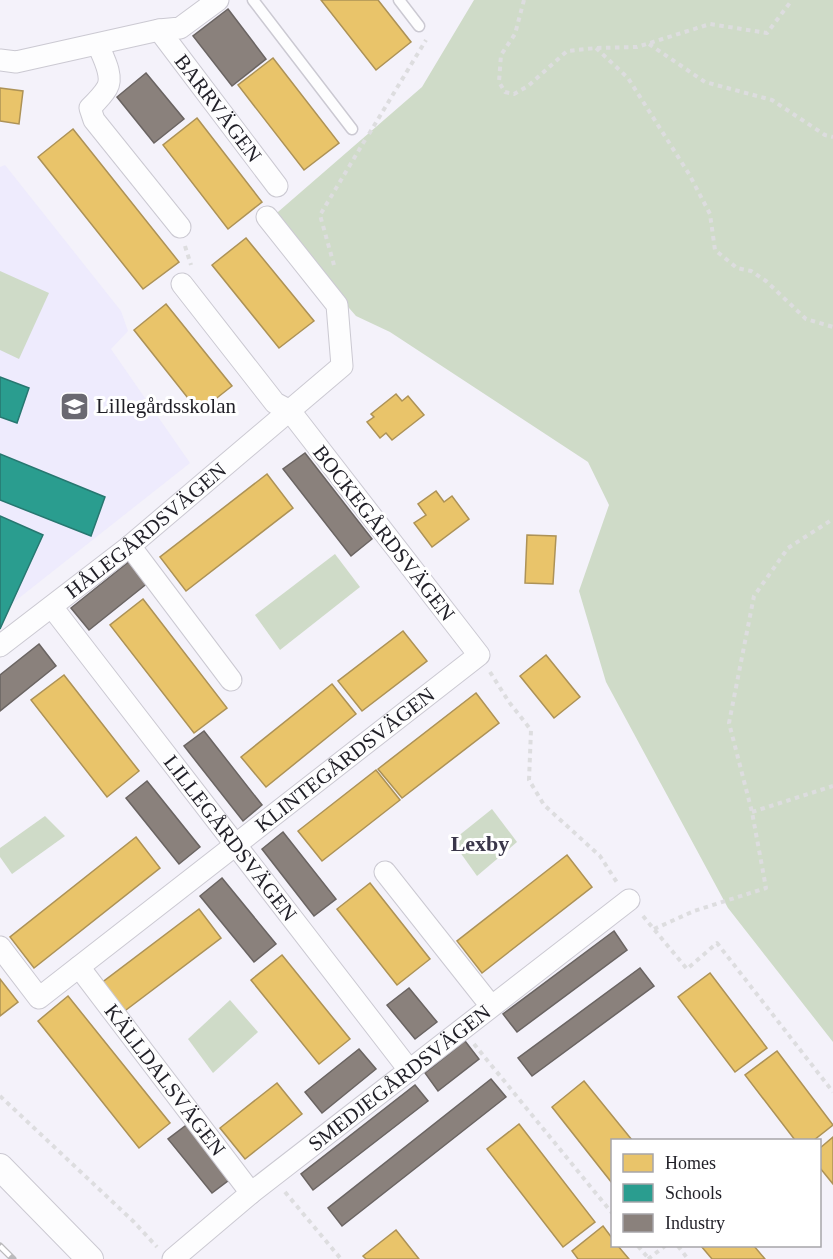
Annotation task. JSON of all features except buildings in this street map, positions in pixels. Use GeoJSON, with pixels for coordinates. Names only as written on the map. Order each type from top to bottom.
{"type":"FeatureCollection","features":[{"type":"Feature","properties":{"kind":"street"},"geometry":{"type":"LineString","coordinates":[[0,60],[16,62],[159,30],[180,28],[218,0]]}},
{"type":"Feature","properties":{"kind":"street","name":"BARRVÄGEN"},"geometry":{"type":"LineString","coordinates":[[159,30],[277,186]]}},
{"type":"Feature","properties":{"kind":"street"},"geometry":{"type":"LineString","coordinates":[[98,45],[109,81],[107,88],[90,108],[94,120],[180,227]]}},
{"type":"Feature","properties":{"kind":"street"},"geometry":{"type":"LineString","coordinates":[[267,217],[337,305]]}},
{"type":"Feature","properties":{"kind":"street","name":"BOCKEGÅRDSVÄGEN"},"geometry":{"type":"LineString","coordinates":[[182,284],[275,404],[290,411],[479,655]]}},
{"type":"Feature","properties":{"kind":"street","name":"HÅLEGÅRDSVÄGEN"},"geometry":{"type":"LineString","coordinates":[[0,646],[130,546],[342,366],[337,305]]}},
{"type":"Feature","properties":{"kind":"street"},"geometry":{"type":"LineString","coordinates":[[130,546],[231,680]]}},
{"type":"Feature","properties":{"kind":"street","name":"LILLEGÅRDSVÄGEN"},"geometry":{"type":"LineString","coordinates":[[52,607],[410,1071]]}},
{"type":"Feature","properties":{"kind":"street","name":"KLINTEGÅRDSVÄGEN"},"geometry":{"type":"LineString","coordinates":[[0,947],[39,998],[479,655]]}},
{"type":"Feature","properties":{"kind":"street"},"geometry":{"type":"LineString","coordinates":[[385,872],[491,1006]]}},
{"type":"Feature","properties":{"kind":"street","name":"SMEDJEGÅRDSVÄGEN"},"geometry":{"type":"LineString","coordinates":[[167,1255],[273,1178],[630,900]]}},
{"type":"Feature","properties":{"kind":"street","name":"KÄLLDALSVÄGEN"},"geometry":{"type":"LineString","coordinates":[[80,966],[251,1193]]}},
{"type":"Feature","properties":{"kind":"street"},"geometry":{"type":"LineString","coordinates":[[0,1167],[90,1259]]}},
{"type":"Feature","properties":{"kind":"lane"},"geometry":{"type":"LineString","coordinates":[[253,0],[352,129]]}},
{"type":"Feature","properties":{"kind":"lane"},"geometry":{"type":"LineString","coordinates":[[399,0],[419,26]]}},
{"type":"Feature","properties":{"kind":"path"},"geometry":{"type":"LineString","coordinates":[[524,0],[515,34],[501,55],[500,82],[505,92],[514,94],[528,86],[567,51],[637,47],[710,24],[767,33],[792,0]]}},
{"type":"Feature","properties":{"kind":"path"},"geometry":{"type":"LineString","coordinates":[[337,305],[334,263],[320,214],[428,37]]}},
{"type":"Feature","properties":{"kind":"path"},"geometry":{"type":"LineString","coordinates":[[648,44],[705,82],[772,100],[825,135],[833,137]]}},
{"type":"Feature","properties":{"kind":"path"},"geometry":{"type":"LineString","coordinates":[[596,48],[628,78],[689,174],[711,214],[715,250],[737,268],[751,271],[766,281],[806,319],[833,327]]}},
{"type":"Feature","properties":{"kind":"path"},"geometry":{"type":"LineString","coordinates":[[180,227],[191,267],[182,284]]}},
{"type":"Feature","properties":{"kind":"path"},"geometry":{"type":"LineString","coordinates":[[654,929],[694,911],[766,888],[752,812],[729,723],[754,596],[788,548],[833,519]]}},
{"type":"Feature","properties":{"kind":"path"},"geometry":{"type":"LineString","coordinates":[[479,655],[509,702],[531,730],[529,780],[544,804],[600,856],[630,900],[687,969],[717,944],[833,1092]]}},
{"type":"Feature","properties":{"kind":"path"},"geometry":{"type":"LineString","coordinates":[[752,812],[833,786]]}},
{"type":"Feature","properties":{"kind":"path"},"geometry":{"type":"LineString","coordinates":[[462,1030],[611,1212]]}},
{"type":"Feature","properties":{"kind":"path"},"geometry":{"type":"LineString","coordinates":[[0,1096],[167,1255]]}},
{"type":"Feature","properties":{"kind":"path"},"geometry":{"type":"LineString","coordinates":[[273,1178],[341,1259]]}},
{"type":"Feature","properties":{"kind":"path"},"geometry":{"type":"LineString","coordinates":[[640,1247],[649,1259],[663,1247]]}},
{"type":"Feature","properties":{"kind":"shaded area","name":"Lillegårdsskolan"},"geometry":{"type":"Polygon","coordinates":[[[5,165],[121,311],[128,331],[111,349],[190,463],[0,613],[0,167],[5,165]]]}},
{"type":"Feature","properties":{"kind":"green space"},"geometry":{"type":"Polygon","coordinates":[[[474,0],[833,0],[833,1042],[728,908],[606,682],[579,591],[609,505],[588,462],[390,332],[356,316],[271,218],[422,87],[474,0]]]}},
{"type":"Feature","properties":{"kind":"green space"},"geometry":{"type":"Polygon","coordinates":[[[0,271],[49,293],[19,359],[0,350],[0,271]]]}},
{"type":"Feature","properties":{"kind":"green space"},"geometry":{"type":"Polygon","coordinates":[[[335,554],[360,587],[280,650],[255,615],[335,554]]]}},
{"type":"Feature","properties":{"kind":"green space"},"geometry":{"type":"Polygon","coordinates":[[[492,809],[517,842],[477,876],[452,841],[492,809]]]}},
{"type":"Feature","properties":{"kind":"green space"},"geometry":{"type":"Polygon","coordinates":[[[45,816],[65,836],[12,874],[0,857],[0,848],[45,816]]]}},
{"type":"Feature","properties":{"kind":"green space"},"geometry":{"type":"Polygon","coordinates":[[[230,1000],[258,1032],[213,1073],[188,1039],[230,1000]]]}},
{"type":"Feature","properties":{"kind":"railway"},"geometry":{"type":"LineString","coordinates":[[0,1246],[13,1259]]}},
{"type":"Feature","properties":{"kind":"place","name":"Lillegårdsskolan"},"geometry":{"type":"Point","coordinates":[75,406]}},
{"type":"Feature","properties":{"kind":"district","name":"Lexby"},"geometry":{"type":"Point","coordinates":[480,843]}}]}
